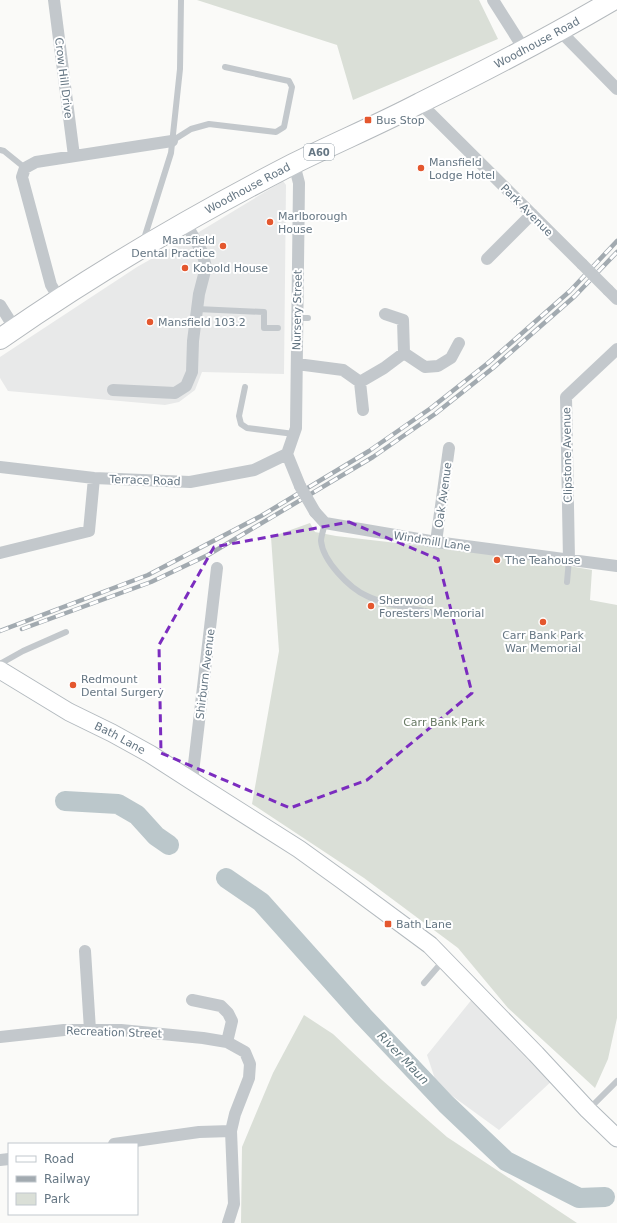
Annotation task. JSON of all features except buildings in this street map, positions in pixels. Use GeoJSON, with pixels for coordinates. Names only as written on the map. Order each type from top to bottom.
{"type":"FeatureCollection","features":[{"type":"Feature","properties":{"kind":"highway","name":"Woodhouse Road"},"geometry":{"type":"LineString","coordinates":[[7,334],[33,316],[185,222],[294,164],[420,104],[560,31],[612,0]]}},
{"type":"Feature","properties":{"kind":"main road","name":"Bath Lane"},"geometry":{"type":"LineString","coordinates":[[0,670],[69,712],[150,754],[299,850],[349,889],[430,945],[588,1110],[617,1138]]}},
{"type":"Feature","properties":{"kind":"street","name":"Crow Hill Drive"},"geometry":{"type":"LineString","coordinates":[[54,0],[74,156]]}},
{"type":"Feature","properties":{"kind":"street"},"geometry":{"type":"LineString","coordinates":[[493,0],[524,49]]}},
{"type":"Feature","properties":{"kind":"street"},"geometry":{"type":"LineString","coordinates":[[560,31],[617,89]]}},
{"type":"Feature","properties":{"kind":"street","name":"Park Avenue"},"geometry":{"type":"LineString","coordinates":[[420,104],[617,299]]}},
{"type":"Feature","properties":{"kind":"street"},"geometry":{"type":"LineString","coordinates":[[60,300],[50,285],[22,176],[25,168],[36,162],[172,141]]}},
{"type":"Feature","properties":{"kind":"street","name":"Nursery Street"},"geometry":{"type":"LineString","coordinates":[[287,454],[296,428],[297,364],[302,318],[299,183],[294,164]]}},
{"type":"Feature","properties":{"kind":"street"},"geometry":{"type":"LineString","coordinates":[[487,260],[532,214]]}},
{"type":"Feature","properties":{"kind":"street"},"geometry":{"type":"LineString","coordinates":[[113,390],[175,393],[186,386],[192,372],[193,341],[199,294],[206,267],[202,252],[185,222]]}},
{"type":"Feature","properties":{"kind":"street"},"geometry":{"type":"LineString","coordinates":[[0,305],[7,334]]}},
{"type":"Feature","properties":{"kind":"street"},"geometry":{"type":"LineString","coordinates":[[385,314],[402,320],[404,353]]}},
{"type":"Feature","properties":{"kind":"street"},"geometry":{"type":"LineString","coordinates":[[404,353],[425,367],[438,366],[451,358],[459,343]]}},
{"type":"Feature","properties":{"kind":"street","name":"Clipstone Avenue"},"geometry":{"type":"LineString","coordinates":[[569,560],[566,397],[617,348]]}},
{"type":"Feature","properties":{"kind":"street"},"geometry":{"type":"LineString","coordinates":[[360,382],[384,368],[404,353]]}},
{"type":"Feature","properties":{"kind":"street"},"geometry":{"type":"LineString","coordinates":[[297,364],[343,370],[360,382],[363,410]]}},
{"type":"Feature","properties":{"kind":"street","name":"Oak Avenue"},"geometry":{"type":"LineString","coordinates":[[436,542],[449,448]]}},
{"type":"Feature","properties":{"kind":"street"},"geometry":{"type":"LineString","coordinates":[[287,454],[300,486],[315,512],[325,523]]}},
{"type":"Feature","properties":{"kind":"street","name":"Terrace Road"},"geometry":{"type":"LineString","coordinates":[[0,467],[94,478],[190,482],[254,470],[287,454]]}},
{"type":"Feature","properties":{"kind":"street"},"geometry":{"type":"LineString","coordinates":[[0,553],[89,531],[94,478]]}},
{"type":"Feature","properties":{"kind":"street","name":"Windmill Lane"},"geometry":{"type":"LineString","coordinates":[[325,523],[436,542],[617,566]]}},
{"type":"Feature","properties":{"kind":"street","name":"Shirburn Avenue"},"geometry":{"type":"LineString","coordinates":[[192,781],[217,568]]}},
{"type":"Feature","properties":{"kind":"street"},"geometry":{"type":"LineString","coordinates":[[85,951],[90,1030]]}},
{"type":"Feature","properties":{"kind":"street"},"geometry":{"type":"LineString","coordinates":[[192,1000],[221,1006],[228,1013],[232,1022],[227,1042]]}},
{"type":"Feature","properties":{"kind":"street","name":"Recreation Street"},"geometry":{"type":"LineString","coordinates":[[0,1038],[64,1030],[90,1030],[203,1038],[227,1042],[245,1052],[250,1064],[249,1078],[235,1114],[231,1132],[234,1204],[228,1223]]}},
{"type":"Feature","properties":{"kind":"street"},"geometry":{"type":"LineString","coordinates":[[121,1143],[199,1132],[231,1132]]}},
{"type":"Feature","properties":{"kind":"lane"},"geometry":{"type":"LineString","coordinates":[[140,249],[171,152],[180,69],[181,0]]}},
{"type":"Feature","properties":{"kind":"lane"},"geometry":{"type":"LineString","coordinates":[[172,141],[191,129],[209,124],[276,132],[284,127],[292,87],[289,81],[226,66]]}},
{"type":"Feature","properties":{"kind":"lane"},"geometry":{"type":"LineString","coordinates":[[0,150],[4,151],[25,168]]}},
{"type":"Feature","properties":{"kind":"lane"},"geometry":{"type":"LineString","coordinates":[[197,309],[264,312],[264,328],[278,328]]}},
{"type":"Feature","properties":{"kind":"lane"},"geometry":{"type":"LineString","coordinates":[[245,387],[239,416],[241,424],[247,428],[294,434]]}},
{"type":"Feature","properties":{"kind":"lane"},"geometry":{"type":"LineString","coordinates":[[325,523],[321,540],[326,555],[333,567],[348,583],[366,596],[384,602],[426,610],[441,615]]}},
{"type":"Feature","properties":{"kind":"lane"},"geometry":{"type":"LineString","coordinates":[[567,582],[569,560]]}},
{"type":"Feature","properties":{"kind":"lane"},"geometry":{"type":"LineString","coordinates":[[0,664],[22,651],[66,632]]}},
{"type":"Feature","properties":{"kind":"lane"},"geometry":{"type":"LineString","coordinates":[[424,983],[444,960]]}},
{"type":"Feature","properties":{"kind":"lane"},"geometry":{"type":"LineString","coordinates":[[588,1110],[617,1081]]}},
{"type":"Feature","properties":{"kind":"highlighted area"},"geometry":{"type":"Polygon","coordinates":[[[349,522],[438,559],[472,693],[367,780],[290,808],[161,753],[159,645],[214,547],[349,522]]]}},
{"type":"Feature","properties":{"kind":"shaded area"},"geometry":{"type":"Polygon","coordinates":[[[283,181],[286,185],[284,374],[202,372],[195,390],[179,402],[165,405],[8,391],[0,378],[0,357],[137,267],[199,232],[283,181]]]}},
{"type":"Feature","properties":{"kind":"shaded area"},"geometry":{"type":"Polygon","coordinates":[[[473,998],[555,1078],[499,1130],[451,1095],[435,1079],[427,1055],[473,998]]]}},
{"type":"Feature","properties":{"kind":"green space"},"geometry":{"type":"Polygon","coordinates":[[[197,0],[479,0],[498,39],[353,100],[337,45],[197,0]]]}},
{"type":"Feature","properties":{"kind":"green space","name":"Carr Bank Park"},"geometry":{"type":"Polygon","coordinates":[[[310,523],[315,532],[336,536],[511,556],[592,570],[590,600],[617,605],[617,1018],[608,1059],[595,1088],[508,1008],[458,948],[364,878],[252,804],[279,651],[271,537],[310,523]]]}},
{"type":"Feature","properties":{"kind":"green space"},"geometry":{"type":"Polygon","coordinates":[[[304,1015],[333,1034],[382,1080],[447,1137],[577,1223],[241,1223],[242,1147],[273,1073],[304,1015]]]}},
{"type":"Feature","properties":{"kind":"waterway","name":"River Maun"},"geometry":{"type":"LineString","coordinates":[[65,801],[118,804],[137,815],[156,836],[169,845]]}},
{"type":"Feature","properties":{"kind":"waterway","name":"River Maun"},"geometry":{"type":"LineString","coordinates":[[226,878],[261,902],[363,1016],[446,1104],[506,1161],[579,1198],[605,1197]]}},
{"type":"Feature","properties":{"kind":"railway"},"geometry":{"type":"LineString","coordinates":[[0,631],[148,575],[261,516],[369,451],[431,408],[488,363],[570,291],[617,241]]}},
{"type":"Feature","properties":{"kind":"railway"},"geometry":{"type":"LineString","coordinates":[[22,629],[151,582],[208,555],[373,457],[435,414],[493,368],[575,296],[617,252]]}},
{"type":"Feature","properties":{"kind":"place","name":"Bus Stop"},"geometry":{"type":"Point","coordinates":[368,120]}},
{"type":"Feature","properties":{"kind":"place","name":"Mansfield Lodge Hotel"},"geometry":{"type":"Point","coordinates":[421,168]}},
{"type":"Feature","properties":{"kind":"place","name":"Marlborough House"},"geometry":{"type":"Point","coordinates":[270,222]}},
{"type":"Feature","properties":{"kind":"place","name":"Mansfield Dental Practice"},"geometry":{"type":"Point","coordinates":[223,246]}},
{"type":"Feature","properties":{"kind":"place","name":"Kobold House"},"geometry":{"type":"Point","coordinates":[185,268]}},
{"type":"Feature","properties":{"kind":"place","name":"Mansfield 103.2"},"geometry":{"type":"Point","coordinates":[150,322]}},
{"type":"Feature","properties":{"kind":"place","name":"The Teahouse"},"geometry":{"type":"Point","coordinates":[497,560]}},
{"type":"Feature","properties":{"kind":"place","name":"Sherwood Foresters Memorial"},"geometry":{"type":"Point","coordinates":[371,606]}},
{"type":"Feature","properties":{"kind":"place","name":"Carr Bank Park War Memorial"},"geometry":{"type":"Point","coordinates":[543,622]}},
{"type":"Feature","properties":{"kind":"place","name":"Redmount Dental Surgery"},"geometry":{"type":"Point","coordinates":[73,685]}},
{"type":"Feature","properties":{"kind":"place","name":"Bath Lane"},"geometry":{"type":"Point","coordinates":[388,924]}}]}
